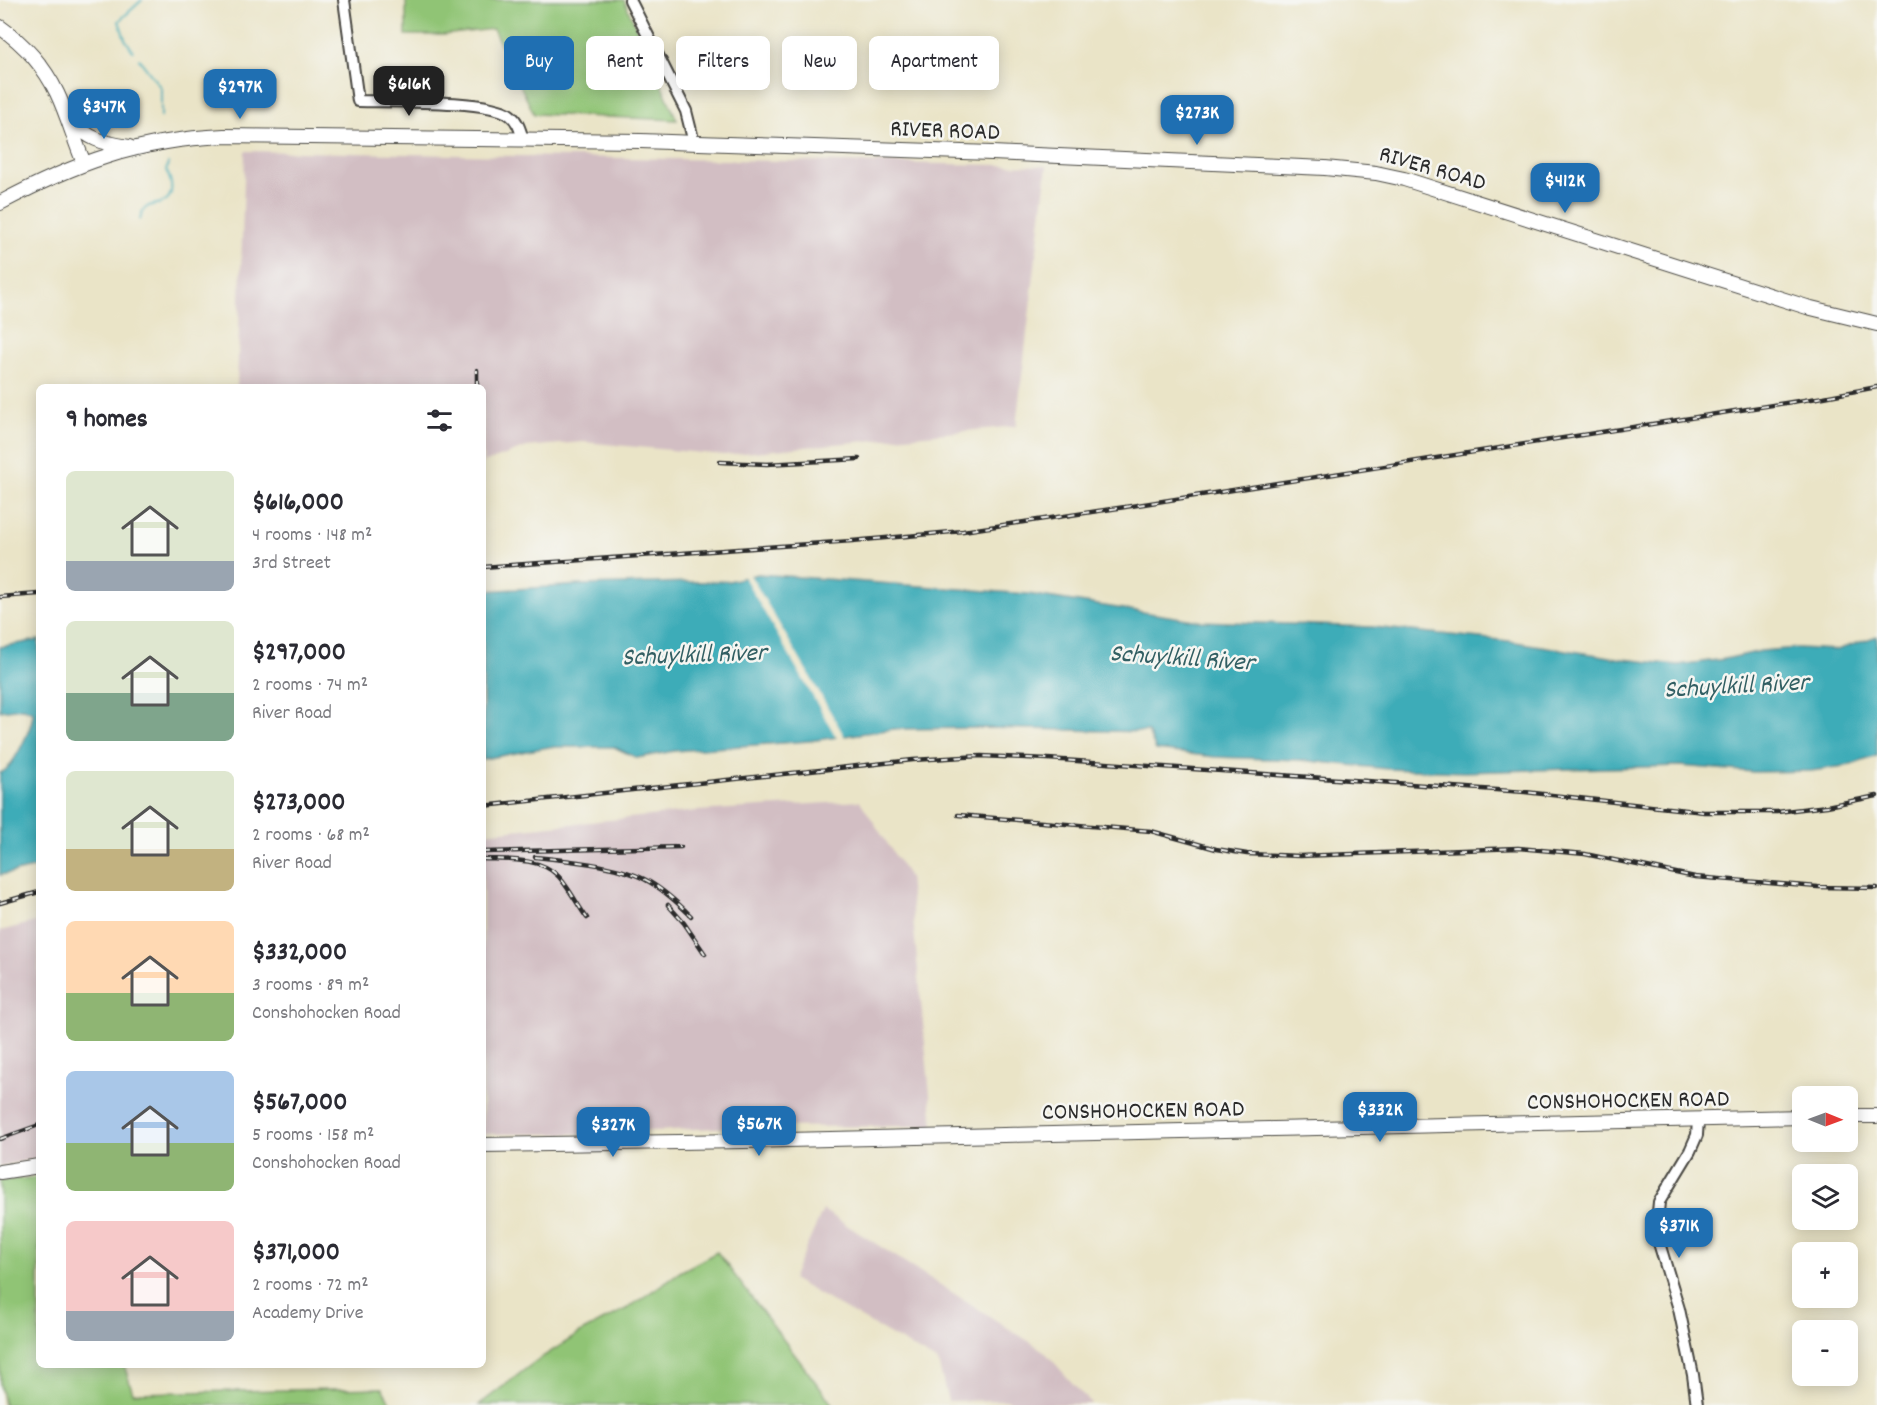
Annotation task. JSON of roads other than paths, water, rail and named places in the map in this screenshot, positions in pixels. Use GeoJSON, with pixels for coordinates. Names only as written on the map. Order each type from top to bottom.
{"type":"FeatureCollection","features":[{"type":"Feature","properties":{"kind":"main road"},"geometry":{"type":"LineString","coordinates":[[0,27],[37,61],[52,83],[84,163]]}},
{"type":"Feature","properties":{"kind":"main road"},"geometry":{"type":"LineString","coordinates":[[67,117],[84,133],[96,140],[110,145],[134,148]]}},
{"type":"Feature","properties":{"kind":"main road","name":"RIVER ROAD"},"geometry":{"type":"LineString","coordinates":[[0,203],[41,181],[84,163],[134,148],[187,139],[232,136],[694,143],[1014,153],[1270,165],[1360,171],[1397,177],[1807,307],[1877,324]]}},
{"type":"Feature","properties":{"kind":"main road"},"geometry":{"type":"LineString","coordinates":[[1858,1116],[1877,1116]]}},
{"type":"Feature","properties":{"kind":"main road","name":"CONSHOHOCKEN ROAD"},"geometry":{"type":"LineString","coordinates":[[486,1145],[1792,1118]]}},
{"type":"Feature","properties":{"kind":"main road"},"geometry":{"type":"LineString","coordinates":[[0,1172],[36,1166]]}},
{"type":"Feature","properties":{"kind":"street"},"geometry":{"type":"LineString","coordinates":[[344,0],[358,101],[462,104],[494,108],[507,113],[515,120],[523,139]]}},
{"type":"Feature","properties":{"kind":"street"},"geometry":{"type":"LineString","coordinates":[[630,0],[686,111],[694,143]]}},
{"type":"Feature","properties":{"kind":"street"},"geometry":{"type":"LineString","coordinates":[[1697,1405],[1694,1375],[1679,1309],[1656,1233],[1659,1202],[1664,1191],[1684,1164],[1696,1135],[1698,1120]]}},
{"type":"Feature","properties":{"kind":"water","name":"Schuylkill River"},"geometry":{"type":"Polygon","coordinates":[[[758,574],[1028,594],[1200,621],[1373,627],[1509,641],[1678,665],[1725,659],[1761,651],[1798,648],[1837,650],[1877,636],[1877,756],[1851,765],[1811,771],[1754,772],[1680,766],[1464,772],[1388,769],[1299,760],[1215,757],[1156,750],[1148,732],[988,728],[894,729],[809,741],[674,751],[637,758],[614,747],[549,747],[486,758],[486,591],[581,585],[729,581],[758,574]]]}},
{"type":"Feature","properties":{"kind":"water"},"geometry":{"type":"Polygon","coordinates":[[[36,641],[36,868],[0,875],[0,773],[11,764],[16,756],[30,727],[33,712],[23,708],[0,711],[0,647],[36,641]]]}},
{"type":"Feature","properties":{"kind":"waterway"},"geometry":{"type":"LineString","coordinates":[[133,51],[125,39],[119,21],[142,0]]}},
{"type":"Feature","properties":{"kind":"waterway"},"geometry":{"type":"LineString","coordinates":[[139,59],[161,88],[161,117]]}},
{"type":"Feature","properties":{"kind":"waterway"},"geometry":{"type":"LineString","coordinates":[[140,220],[145,208],[166,201],[171,193],[170,179],[166,170],[168,163]]}},
{"type":"Feature","properties":{"kind":"railway"},"geometry":{"type":"LineString","coordinates":[[477,370],[477,384]]}},
{"type":"Feature","properties":{"kind":"railway"},"geometry":{"type":"LineString","coordinates":[[486,567],[963,531],[1877,387]]}},
{"type":"Feature","properties":{"kind":"railway"},"geometry":{"type":"LineString","coordinates":[[720,462],[767,464],[859,459]]}},
{"type":"Feature","properties":{"kind":"railway"},"geometry":{"type":"LineString","coordinates":[[0,597],[36,594]]}},
{"type":"Feature","properties":{"kind":"railway"},"geometry":{"type":"LineString","coordinates":[[486,806],[913,760],[981,756],[1525,792],[1704,812],[1777,812],[1827,806],[1877,796]]}},
{"type":"Feature","properties":{"kind":"railway"},"geometry":{"type":"LineString","coordinates":[[958,815],[1151,831],[1216,849],[1247,854],[1300,856],[1518,848],[1585,854],[1695,877],[1818,887],[1877,888]]}},
{"type":"Feature","properties":{"kind":"railway"},"geometry":{"type":"LineString","coordinates":[[486,852],[681,847]]}},
{"type":"Feature","properties":{"kind":"railway"},"geometry":{"type":"LineString","coordinates":[[535,857],[591,864],[633,874],[663,891],[691,916]]}},
{"type":"Feature","properties":{"kind":"railway"},"geometry":{"type":"LineString","coordinates":[[486,859],[532,862],[550,869],[565,884],[587,918]]}},
{"type":"Feature","properties":{"kind":"railway"},"geometry":{"type":"LineString","coordinates":[[0,903],[36,893]]}},
{"type":"Feature","properties":{"kind":"railway"},"geometry":{"type":"LineString","coordinates":[[668,905],[684,923],[705,954]]}},
{"type":"Feature","properties":{"kind":"railway"},"geometry":{"type":"LineString","coordinates":[[0,1139],[36,1126]]}}]}
